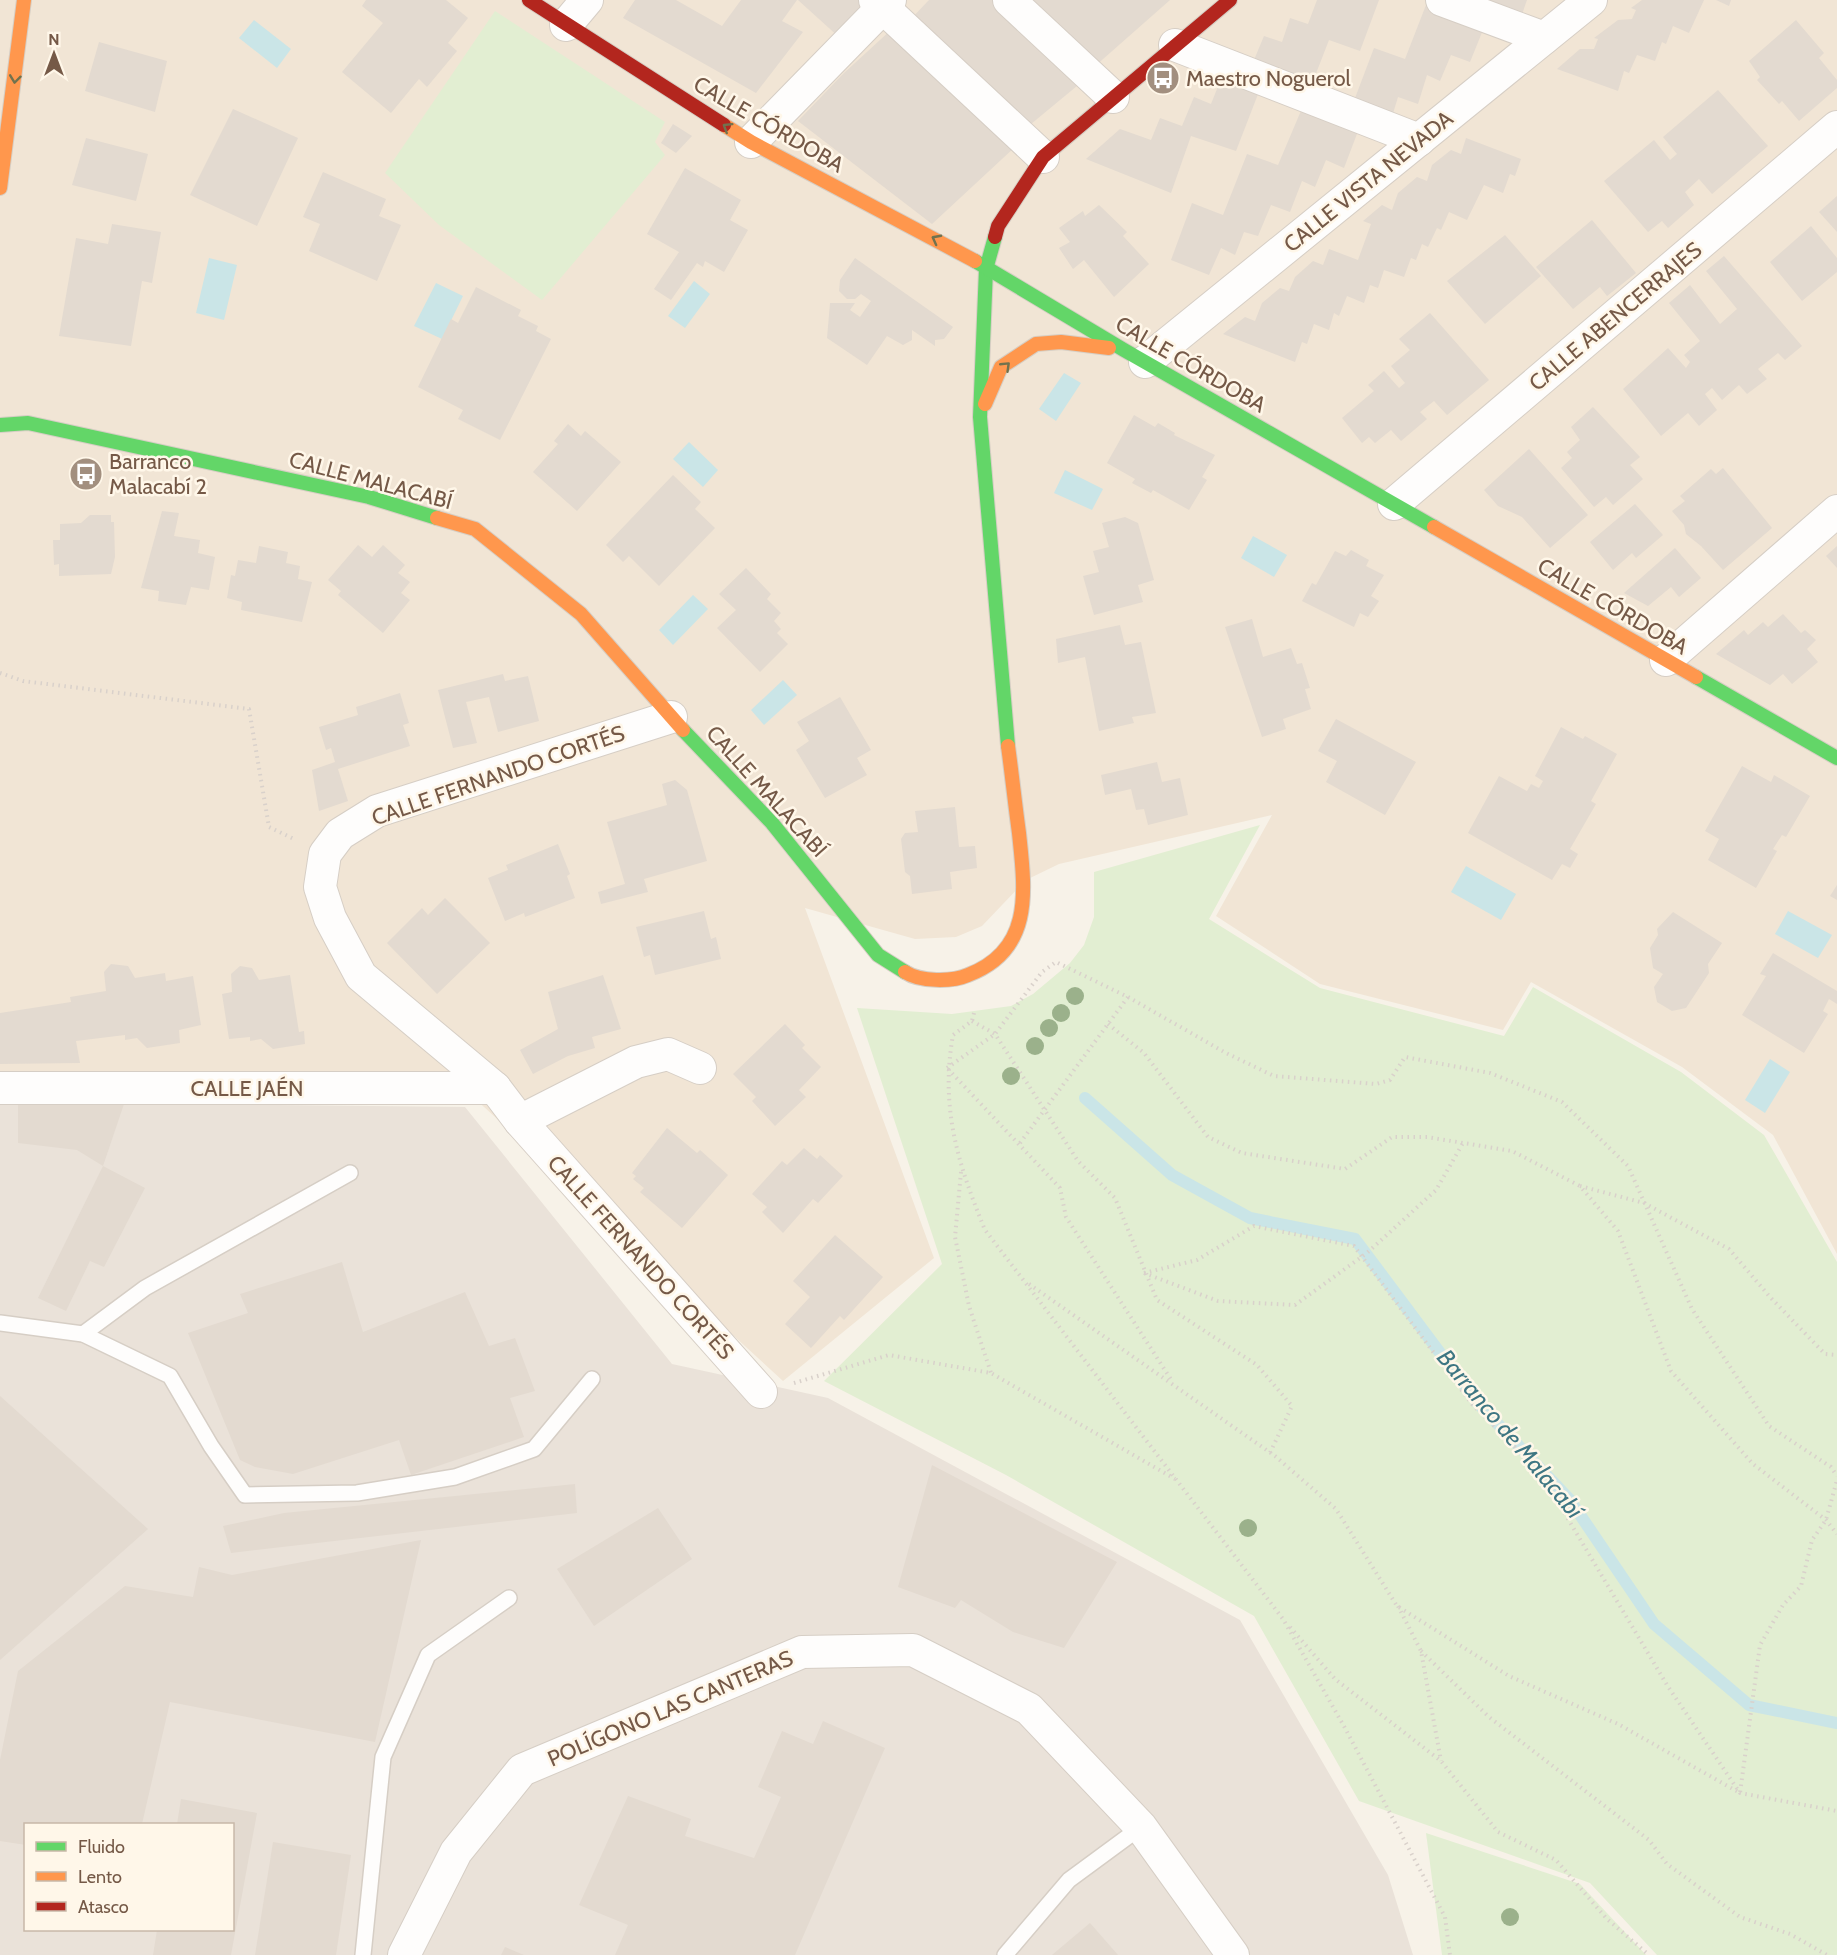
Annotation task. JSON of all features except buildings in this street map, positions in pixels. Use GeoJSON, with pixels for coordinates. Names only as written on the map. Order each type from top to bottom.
{"type":"FeatureCollection","features":[{"type":"Feature","properties":{"kind":"street"},"geometry":{"type":"LineString","coordinates":[[0,188],[24,0]]}},
{"type":"Feature","properties":{"kind":"street","name":"CALLE CÓRDOBA"},"geometry":{"type":"LineString","coordinates":[[529,0],[751,142],[955,249],[1135,356],[1837,758]]}},
{"type":"Feature","properties":{"kind":"street"},"geometry":{"type":"LineString","coordinates":[[566,25],[587,0]]}},
{"type":"Feature","properties":{"kind":"street"},"geometry":{"type":"LineString","coordinates":[[1009,0],[1113,97]]}},
{"type":"Feature","properties":{"kind":"street","name":"CALLE MALACABÍ"},"geometry":{"type":"LineString","coordinates":[[0,425],[28,423],[358,494],[475,530],[581,614],[670,717],[772,823],[878,955],[892,966],[927,980],[964,977],[982,970],[999,956],[1013,939],[1021,919],[1024,889],[1004,709],[980,417],[986,269],[998,226],[1043,157],[1230,0]]}},
{"type":"Feature","properties":{"kind":"street"},"geometry":{"type":"LineString","coordinates":[[1442,0],[1544,38]]}},
{"type":"Feature","properties":{"kind":"street","name":"CALLE VISTA NEVADA"},"geometry":{"type":"LineString","coordinates":[[1135,356],[1419,140],[1591,0]]}},
{"type":"Feature","properties":{"kind":"street"},"geometry":{"type":"LineString","coordinates":[[751,142],[882,2],[1043,157]]}},
{"type":"Feature","properties":{"kind":"street"},"geometry":{"type":"LineString","coordinates":[[1175,45],[1419,140]]}},
{"type":"Feature","properties":{"kind":"street","name":"CALLE ABENCERRAJES"},"geometry":{"type":"LineString","coordinates":[[1394,504],[1837,127]]}},
{"type":"Feature","properties":{"kind":"street","name":"CALLE MALACABÍ"},"geometry":{"type":"LineString","coordinates":[[980,417],[1001,367],[1036,344],[1061,342],[1135,356]]}},
{"type":"Feature","properties":{"kind":"street"},"geometry":{"type":"LineString","coordinates":[[1666,660],[1837,511]]}},
{"type":"Feature","properties":{"kind":"street","name":"CALLE FERNANDO CORTÉS"},"geometry":{"type":"LineString","coordinates":[[670,717],[377,811],[340,834],[325,854],[320,887],[330,918],[361,976],[495,1088],[520,1121],[761,1392]]}},
{"type":"Feature","properties":{"kind":"street"},"geometry":{"type":"LineString","coordinates":[[520,1121],[636,1062],[668,1054],[700,1068]]}},
{"type":"Feature","properties":{"kind":"street","name":"CALLE JAÉN"},"geometry":{"type":"LineString","coordinates":[[0,1088],[495,1088]]}},
{"type":"Feature","properties":{"kind":"street","name":"POLÍGONO LAS CANTERAS"},"geometry":{"type":"LineString","coordinates":[[404,1955],[456,1852],[522,1770],[802,1652],[913,1650],[1029,1709],[1141,1827],[1233,1955]]}},
{"type":"Feature","properties":{"kind":"lane"},"geometry":{"type":"LineString","coordinates":[[83,1335],[145,1288],[350,1173]]}},
{"type":"Feature","properties":{"kind":"lane"},"geometry":{"type":"LineString","coordinates":[[0,1323],[83,1335],[170,1376],[211,1446],[245,1496],[357,1493],[455,1477],[534,1449],[592,1379]]}},
{"type":"Feature","properties":{"kind":"lane"},"geometry":{"type":"LineString","coordinates":[[363,1955],[383,1757],[428,1655],[509,1598]]}},
{"type":"Feature","properties":{"kind":"lane"},"geometry":{"type":"LineString","coordinates":[[1005,1955],[1069,1880],[1141,1827]]}},
{"type":"Feature","properties":{"kind":"path"},"geometry":{"type":"LineString","coordinates":[[0,673],[23,681],[249,709],[269,827],[325,854]]}},
{"type":"Feature","properties":{"kind":"path"},"geometry":{"type":"LineString","coordinates":[[947,1068],[995,1034],[1042,972],[1056,962],[1128,997],[1226,1053],[1274,1076],[1376,1084],[1390,1080],[1405,1058],[1490,1073],[1562,1102],[1628,1166],[1692,1309],[1769,1426],[1831,1467],[1837,1478],[1826,1520],[1812,1540],[1801,1586],[1783,1605],[1760,1645],[1740,1793]]}},
{"type":"Feature","properties":{"kind":"path"},"geometry":{"type":"LineString","coordinates":[[1020,1143],[1128,997]]}},
{"type":"Feature","properties":{"kind":"path"},"geometry":{"type":"LineString","coordinates":[[1270,1453],[1292,1406],[1257,1365],[1157,1300],[1115,1198],[1078,1161],[995,1034],[972,1021],[953,1035],[947,1068],[951,1122],[961,1171],[985,1230],[1029,1284],[1283,1619],[1335,1679],[1441,1761],[1498,1832],[1556,1860],[1607,1919],[1649,1955]]}},
{"type":"Feature","properties":{"kind":"path"},"geometry":{"type":"LineString","coordinates":[[1108,1024],[1144,1053],[1208,1137],[1242,1153],[1345,1169],[1392,1137],[1427,1137],[1512,1151],[1580,1186],[1644,1203],[1729,1249],[1770,1297],[1825,1354],[1837,1355]]}},
{"type":"Feature","properties":{"kind":"path"},"geometry":{"type":"LineString","coordinates":[[947,1068],[1060,1188],[1066,1217],[1173,1383]]}},
{"type":"Feature","properties":{"kind":"path"},"geometry":{"type":"LineString","coordinates":[[1144,1273],[1218,1301],[1295,1305],[1362,1257],[1437,1190],[1463,1143]]}},
{"type":"Feature","properties":{"kind":"path"},"geometry":{"type":"LineString","coordinates":[[961,1171],[955,1237],[969,1306],[991,1373]]}},
{"type":"Feature","properties":{"kind":"path"},"geometry":{"type":"LineString","coordinates":[[1580,1186],[1617,1231],[1671,1371],[1753,1464],[1826,1520],[1837,1534]]}},
{"type":"Feature","properties":{"kind":"path"},"geometry":{"type":"LineString","coordinates":[[1144,1273],[1197,1260],[1254,1226],[1354,1246],[1473,1404],[1540,1472],[1667,1685],[1740,1793]]}},
{"type":"Feature","properties":{"kind":"path"},"geometry":{"type":"LineString","coordinates":[[1029,1284],[1270,1453],[1335,1509],[1397,1605],[1421,1651],[1441,1761]]}},
{"type":"Feature","properties":{"kind":"path"},"geometry":{"type":"LineString","coordinates":[[761,1392],[889,1355],[991,1373],[1179,1481]]}},
{"type":"Feature","properties":{"kind":"path"},"geometry":{"type":"LineString","coordinates":[[1831,1504],[1837,1510]]}},
{"type":"Feature","properties":{"kind":"path"},"geometry":{"type":"LineString","coordinates":[[1397,1605],[1509,1676],[1618,1724],[1740,1793],[1837,1811]]}},
{"type":"Feature","properties":{"kind":"path"},"geometry":{"type":"LineString","coordinates":[[1283,1619],[1345,1728],[1444,1917],[1450,1955]]}},
{"type":"Feature","properties":{"kind":"path"},"geometry":{"type":"LineString","coordinates":[[1421,1651],[1489,1717],[1649,1840],[1667,1864],[1740,1917],[1790,1934],[1827,1955]]}},
{"type":"Feature","properties":{"kind":"shaded area"},"geometry":{"type":"Polygon","coordinates":[[[0,0],[1837,0],[1837,1254],[1773,1135],[1682,1067],[1531,982],[1503,1030],[1320,984],[1216,916],[1272,815],[1059,864],[1026,880],[982,926],[956,937],[915,939],[805,908],[934,1258],[783,1381],[448,1074],[0,1075],[0,0]]]}},
{"type":"Feature","properties":{"kind":"shaded area"},"geometry":{"type":"Polygon","coordinates":[[[0,1102],[465,1107],[672,1364],[828,1398],[1240,1620],[1388,1875],[1413,1955],[0,1955],[0,1102]]]}},
{"type":"Feature","properties":{"kind":"green space"},"geometry":{"type":"Polygon","coordinates":[[[495,11],[665,122],[655,142],[665,155],[542,300],[439,225],[385,173],[495,11]]]}},
{"type":"Feature","properties":{"kind":"green space"},"geometry":{"type":"Polygon","coordinates":[[[1260,825],[1209,919],[1320,988],[1504,1036],[1533,987],[1681,1072],[1764,1135],[1837,1262],[1837,1955],[1657,1955],[1590,1883],[1359,1801],[1254,1616],[1006,1475],[824,1381],[942,1264],[857,1008],[952,1014],[1011,1006],[1033,994],[1070,963],[1084,945],[1094,917],[1094,872],[1260,825]]]}},
{"type":"Feature","properties":{"kind":"green space"},"geometry":{"type":"Polygon","coordinates":[[[1426,1833],[1580,1884],[1646,1955],[1442,1955],[1426,1833]]]}},
{"type":"Feature","properties":{"kind":"water"},"geometry":{"type":"Polygon","coordinates":[[[254,20],[291,49],[277,68],[239,38],[254,20]]]}},
{"type":"Feature","properties":{"kind":"water"},"geometry":{"type":"Polygon","coordinates":[[[209,258],[237,265],[224,320],[196,313],[209,258]]]}},
{"type":"Feature","properties":{"kind":"water"},"geometry":{"type":"Polygon","coordinates":[[[694,281],[710,294],[685,328],[668,316],[694,281]]]}},
{"type":"Feature","properties":{"kind":"water"},"geometry":{"type":"Polygon","coordinates":[[[436,283],[463,296],[442,339],[414,326],[436,283]]]}},
{"type":"Feature","properties":{"kind":"water"},"geometry":{"type":"Polygon","coordinates":[[[1064,373],[1081,383],[1056,421],[1039,409],[1064,373]]]}},
{"type":"Feature","properties":{"kind":"water"},"geometry":{"type":"Polygon","coordinates":[[[689,442],[718,470],[703,487],[673,459],[689,442]]]}},
{"type":"Feature","properties":{"kind":"water"},"geometry":{"type":"Polygon","coordinates":[[[1065,470],[1103,489],[1092,510],[1054,493],[1065,470]]]}},
{"type":"Feature","properties":{"kind":"water"},"geometry":{"type":"Polygon","coordinates":[[[1253,536],[1287,555],[1274,577],[1241,558],[1253,536]]]}},
{"type":"Feature","properties":{"kind":"water"},"geometry":{"type":"Polygon","coordinates":[[[693,595],[708,609],[673,645],[659,630],[693,595]]]}},
{"type":"Feature","properties":{"kind":"water"},"geometry":{"type":"Polygon","coordinates":[[[783,680],[797,695],[764,725],[751,710],[783,680]]]}},
{"type":"Feature","properties":{"kind":"water"},"geometry":{"type":"Polygon","coordinates":[[[1466,866],[1516,894],[1501,920],[1451,892],[1466,866]]]}},
{"type":"Feature","properties":{"kind":"water"},"geometry":{"type":"Polygon","coordinates":[[[1788,911],[1832,935],[1818,958],[1775,934],[1788,911]]]}},
{"type":"Feature","properties":{"kind":"water"},"geometry":{"type":"Polygon","coordinates":[[[1770,1059],[1790,1072],[1765,1113],[1745,1100],[1770,1059]]]}},
{"type":"Feature","properties":{"kind":"waterway","name":"Barranco de Malacabí"},"geometry":{"type":"LineString","coordinates":[[1085,1098],[1172,1175],[1250,1218],[1355,1239],[1476,1401],[1570,1500],[1654,1624],[1749,1705],[1837,1723]]}},
{"type":"Feature","properties":{"kind":"traffic: fast"},"geometry":{"type":"LineString","coordinates":[[995,237],[986,269],[980,417],[1008,746]]}},
{"type":"Feature","properties":{"kind":"traffic: fast"},"geometry":{"type":"LineString","coordinates":[[975,261],[1124,350],[1434,527]]}},
{"type":"Feature","properties":{"kind":"traffic: fast"},"geometry":{"type":"LineString","coordinates":[[0,425],[28,423],[369,497],[437,518]]}},
{"type":"Feature","properties":{"kind":"traffic: fast"},"geometry":{"type":"LineString","coordinates":[[1696,677],[1837,758]]}},
{"type":"Feature","properties":{"kind":"traffic: fast"},"geometry":{"type":"LineString","coordinates":[[683,730],[772,823],[878,955],[905,972]]}},
{"type":"Feature","properties":{"kind":"traffic: slow"},"geometry":{"type":"LineString","coordinates":[[0,188],[24,0]]}},
{"type":"Feature","properties":{"kind":"traffic: slow"},"geometry":{"type":"LineString","coordinates":[[724,125],[751,142],[975,261]]}},
{"type":"Feature","properties":{"kind":"traffic: slow"},"geometry":{"type":"LineString","coordinates":[[985,404],[1001,367],[1036,344],[1061,342],[1109,348]]}},
{"type":"Feature","properties":{"kind":"traffic: slow"},"geometry":{"type":"LineString","coordinates":[[437,518],[475,529],[581,614],[683,730]]}},
{"type":"Feature","properties":{"kind":"traffic: slow"},"geometry":{"type":"LineString","coordinates":[[1434,527],[1696,677]]}},
{"type":"Feature","properties":{"kind":"traffic: slow"},"geometry":{"type":"LineString","coordinates":[[905,972],[919,978],[936,980],[968,975],[989,964],[1005,950],[1015,934],[1023,896],[1023,876],[1008,746]]}},
{"type":"Feature","properties":{"kind":"traffic: jam"},"geometry":{"type":"LineString","coordinates":[[529,0],[724,125]]}},
{"type":"Feature","properties":{"kind":"traffic: jam"},"geometry":{"type":"LineString","coordinates":[[995,237],[998,226],[1043,157],[1230,0]]}},
{"type":"Feature","properties":{"kind":"place","name":"Maestro Noguerol"},"geometry":{"type":"Point","coordinates":[1163,78]}},
{"type":"Feature","properties":{"kind":"place","name":"Barranco Malacabí 2"},"geometry":{"type":"Point","coordinates":[86,474]}}]}
